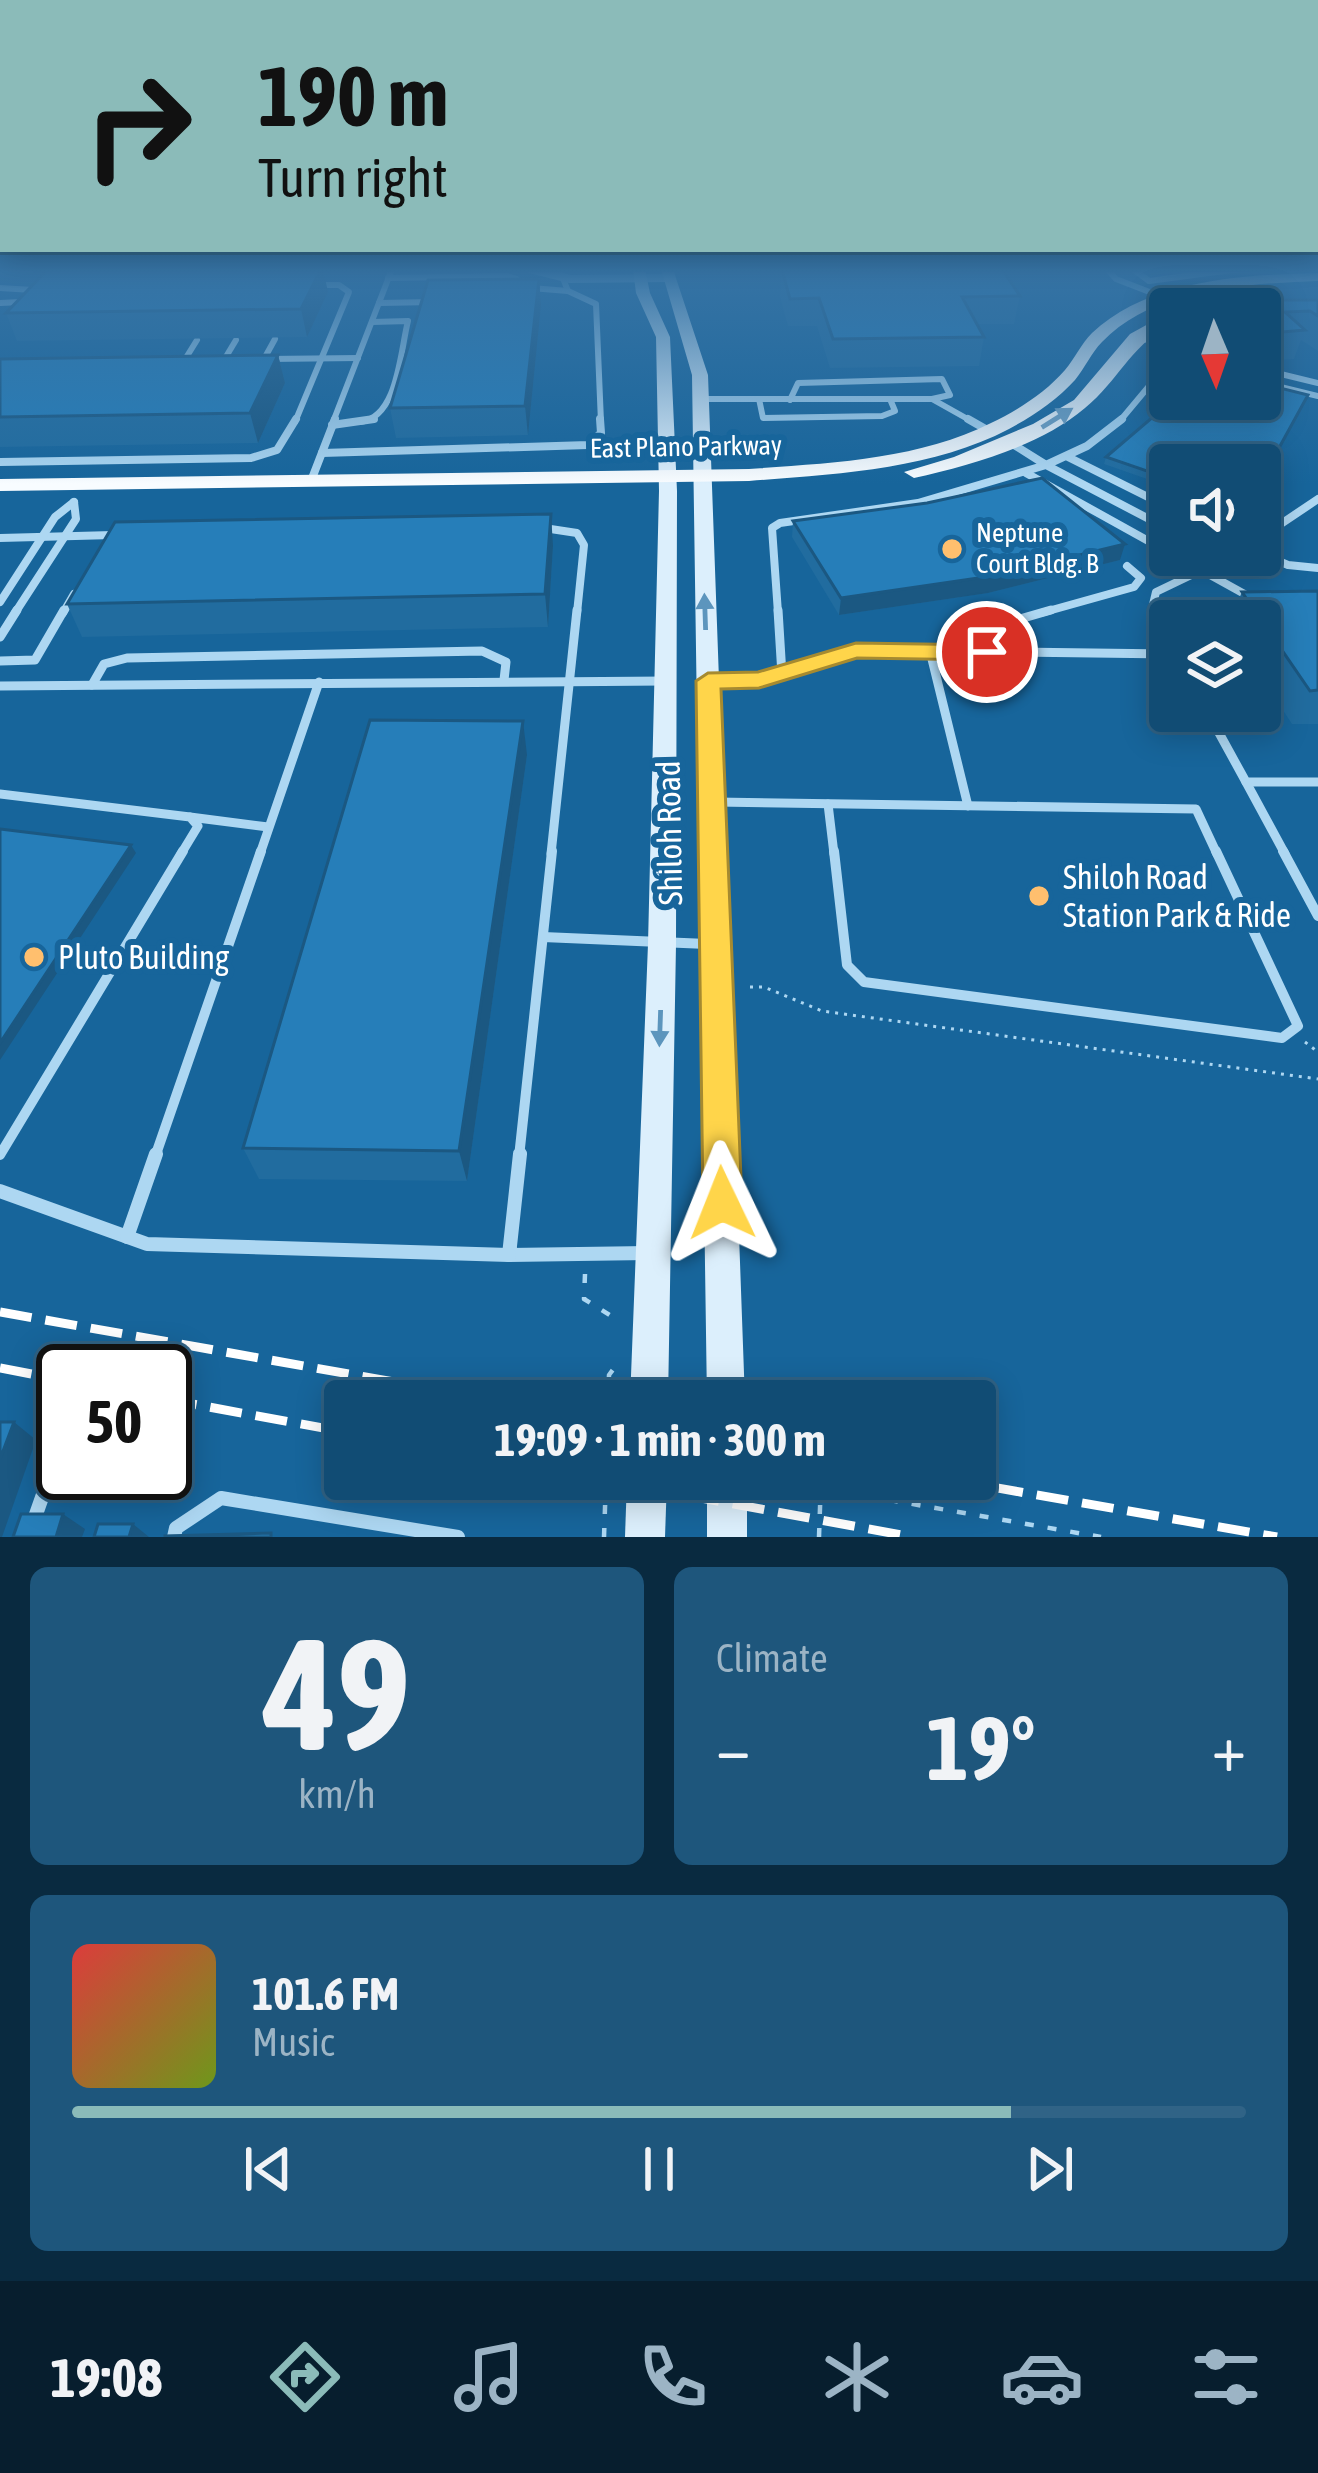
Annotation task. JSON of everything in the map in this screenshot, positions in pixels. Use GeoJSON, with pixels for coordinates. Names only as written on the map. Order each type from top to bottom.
{"type":"FeatureCollection","features":[{"type":"Feature","properties":{"kind":"main road","name":"Shiloh Road"},"geometry":{"type":"LineString","coordinates":[[650,1380],[668,483],[663,341]]}},
{"type":"Feature","properties":{"kind":"main road","name":"Shiloh Road"},"geometry":{"type":"LineString","coordinates":[[692,341],[700,399],[725,1380]]}},
{"type":"Feature","properties":{"kind":"main road","name":"East Plano Parkway"},"geometry":{"type":"LineString","coordinates":[[701,483],[867,463],[932,450],[989,431],[1049,395],[1096,341]]}},
{"type":"Feature","properties":{"kind":"main road","name":"East Plano Parkway"},"geometry":{"type":"LineString","coordinates":[[0,503],[79,493],[876,480],[960,462],[1011,443],[1080,404],[1133,341]]}},
{"type":"Feature","properties":{"kind":"main road"},"geometry":{"type":"LineString","coordinates":[[989,431],[1011,443]]}},
{"type":"Feature","properties":{"kind":"main road","name":"East Plano Parkway"},"geometry":{"type":"LineString","coordinates":[[0,485],[79,493]]}},
{"type":"Feature","properties":{"kind":"main road"},"geometry":{"type":"LineString","coordinates":[[665,680],[708,681]]}},
{"type":"Feature","properties":{"kind":"main road"},"geometry":{"type":"LineString","coordinates":[[645,1537],[646,1500]]}},
{"type":"Feature","properties":{"kind":"main road"},"geometry":{"type":"LineString","coordinates":[[727,1500],[727,1537]]}},
{"type":"Feature","properties":{"kind":"lane"},"geometry":{"type":"LineString","coordinates":[[197,341],[184,361],[358,358]]}},
{"type":"Feature","properties":{"kind":"lane"},"geometry":{"type":"LineString","coordinates":[[224,360],[236,341]]}},
{"type":"Feature","properties":{"kind":"lane"},"geometry":{"type":"LineString","coordinates":[[264,359],[274,341]]}},
{"type":"Feature","properties":{"kind":"lane"},"geometry":{"type":"LineString","coordinates":[[0,461],[250,458],[277,450],[289,436],[328,341]]}},
{"type":"Feature","properties":{"kind":"lane"},"geometry":{"type":"LineString","coordinates":[[308,489],[364,341]]}},
{"type":"Feature","properties":{"kind":"lane"},"geometry":{"type":"LineString","coordinates":[[332,425],[372,421],[386,408],[403,341]]}},
{"type":"Feature","properties":{"kind":"lane"},"geometry":{"type":"LineString","coordinates":[[322,453],[588,445],[602,433],[598,341]]}},
{"type":"Feature","properties":{"kind":"lane"},"geometry":{"type":"LineString","coordinates":[[1281,374],[1318,383]]}},
{"type":"Feature","properties":{"kind":"lane"},"geometry":{"type":"LineString","coordinates":[[700,399],[790,400],[932,399],[950,395],[943,379],[798,383],[790,400]]}},
{"type":"Feature","properties":{"kind":"lane"},"geometry":{"type":"LineString","coordinates":[[1281,387],[1318,396]]}},
{"type":"Feature","properties":{"kind":"lane"},"geometry":{"type":"LineString","coordinates":[[782,675],[772,528],[918,503],[1068,457],[1130,416],[1149,390]]}},
{"type":"Feature","properties":{"kind":"lane"},"geometry":{"type":"LineString","coordinates":[[759,399],[763,418],[882,416],[895,411],[890,399]]}},
{"type":"Feature","properties":{"kind":"lane"},"geometry":{"type":"LineString","coordinates":[[932,399],[989,431]]}},
{"type":"Feature","properties":{"kind":"lane"},"geometry":{"type":"LineString","coordinates":[[1011,443],[1149,519]]}},
{"type":"Feature","properties":{"kind":"lane"},"geometry":{"type":"LineString","coordinates":[[1068,457],[1149,498]]}},
{"type":"Feature","properties":{"kind":"lane"},"geometry":{"type":"LineString","coordinates":[[0,602],[101,459]]}},
{"type":"Feature","properties":{"kind":"lane"},"geometry":{"type":"LineString","coordinates":[[1026,472],[1149,541]]}},
{"type":"Feature","properties":{"kind":"lane"},"geometry":{"type":"LineString","coordinates":[[0,637],[76,519],[79,493]]}},
{"type":"Feature","properties":{"kind":"lane"},"geometry":{"type":"LineString","coordinates":[[1281,524],[1318,499]]}},
{"type":"Feature","properties":{"kind":"lane"},"geometry":{"type":"LineString","coordinates":[[509,1255],[584,545],[577,532],[536,528]]}},
{"type":"Feature","properties":{"kind":"lane"},"geometry":{"type":"LineString","coordinates":[[0,538],[126,532]]}},
{"type":"Feature","properties":{"kind":"lane"},"geometry":{"type":"LineString","coordinates":[[98,552],[113,536]]}},
{"type":"Feature","properties":{"kind":"lane"},"geometry":{"type":"LineString","coordinates":[[1281,562],[1318,568]]}},
{"type":"Feature","properties":{"kind":"lane"},"geometry":{"type":"LineString","coordinates":[[974,652],[985,629],[1134,587],[1141,578],[1127,566]]}},
{"type":"Feature","properties":{"kind":"lane"},"geometry":{"type":"LineString","coordinates":[[1152,600],[1165,587],[1191,576]]}},
{"type":"Feature","properties":{"kind":"lane"},"geometry":{"type":"LineString","coordinates":[[1212,576],[1255,600]]}},
{"type":"Feature","properties":{"kind":"lane"},"geometry":{"type":"LineString","coordinates":[[0,661],[35,660],[77,588]]}},
{"type":"Feature","properties":{"kind":"lane"},"geometry":{"type":"LineString","coordinates":[[708,681],[782,675],[856,650],[1149,650]]}},
{"type":"Feature","properties":{"kind":"lane"},"geometry":{"type":"LineString","coordinates":[[92,685],[104,664],[127,658],[482,651],[506,662],[504,680]]}},
{"type":"Feature","properties":{"kind":"lane"},"geometry":{"type":"LineString","coordinates":[[930,651],[968,806]]}},
{"type":"Feature","properties":{"kind":"lane"},"geometry":{"type":"LineString","coordinates":[[0,686],[665,680]]}},
{"type":"Feature","properties":{"kind":"lane"},"geometry":{"type":"LineString","coordinates":[[127,1237],[319,682]]}},
{"type":"Feature","properties":{"kind":"lane"},"geometry":{"type":"LineString","coordinates":[[1219,732],[1318,916]]}},
{"type":"Feature","properties":{"kind":"lane"},"geometry":{"type":"LineString","coordinates":[[1246,782],[1318,782]]}},
{"type":"Feature","properties":{"kind":"lane"},"geometry":{"type":"LineString","coordinates":[[0,794],[268,827]]}},
{"type":"Feature","properties":{"kind":"lane"},"geometry":{"type":"LineString","coordinates":[[710,802],[1196,808],[1298,1026],[1282,1038],[864,982],[847,965],[828,804]]}},
{"type":"Feature","properties":{"kind":"lane"},"geometry":{"type":"LineString","coordinates":[[0,1155],[196,835],[198,826],[190,817]]}},
{"type":"Feature","properties":{"kind":"lane"},"geometry":{"type":"LineString","coordinates":[[543,937],[712,944]]}},
{"type":"Feature","properties":{"kind":"lane"},"geometry":{"type":"LineString","coordinates":[[0,1191],[147,1244],[509,1255],[654,1253]]}},
{"type":"Feature","properties":{"kind":"lane"},"geometry":{"type":"LineString","coordinates":[[174,1537],[176,1528],[221,1498],[360,1529],[458,1537]]}},
{"type":"Feature","properties":{"kind":"lane"},"geometry":{"type":"LineString","coordinates":[[28,1537],[41,1500]]}},
{"type":"Feature","properties":{"kind":"path"},"geometry":{"type":"LineString","coordinates":[[749,987],[764,987],[822,1011],[1318,1078]]}},
{"type":"Feature","properties":{"kind":"path"},"geometry":{"type":"LineString","coordinates":[[586,1254],[584,1299],[625,1325]]}},
{"type":"Feature","properties":{"kind":"path"},"geometry":{"type":"LineString","coordinates":[[609,1380],[626,1353]]}},
{"type":"Feature","properties":{"kind":"path"},"geometry":{"type":"LineString","coordinates":[[604,1537],[605,1500]]}},
{"type":"Feature","properties":{"kind":"path"},"geometry":{"type":"LineString","coordinates":[[819,1537],[821,1500]]}},
{"type":"Feature","properties":{"kind":"path"},"geometry":{"type":"LineString","coordinates":[[890,1500],[1101,1537]]}},
{"type":"Feature","properties":{"kind":"building"},"geometry":{"type":"Polygon","coordinates":[[[410,341],[532,341],[525,406],[390,408],[410,341]]]}},
{"type":"Feature","properties":{"kind":"building"},"geometry":{"type":"Polygon","coordinates":[[[278,355],[250,413],[0,417],[0,359],[278,355]]]}},
{"type":"Feature","properties":{"kind":"building"},"geometry":{"type":"Polygon","coordinates":[[[1281,388],[1308,395],[1281,444],[1149,444],[1149,472],[1106,457],[1149,420],[1281,420],[1281,388]]]}},
{"type":"Feature","properties":{"kind":"building","name":"Neptune Court Bldg. B"},"geometry":{"type":"Polygon","coordinates":[[[1042,478],[1125,544],[992,576],[841,598],[793,521],[927,503],[1042,478]]]}},
{"type":"Feature","properties":{"kind":"building"},"geometry":{"type":"Polygon","coordinates":[[[551,514],[545,594],[67,604],[115,522],[551,514]]]}},
{"type":"Feature","properties":{"kind":"building"},"geometry":{"type":"Polygon","coordinates":[[[1318,591],[1318,690],[1310,691],[1281,649],[1281,600],[1247,600],[1242,592],[1318,591]]]}},
{"type":"Feature","properties":{"kind":"building"},"geometry":{"type":"Polygon","coordinates":[[[370,720],[523,721],[459,1151],[243,1148],[370,720]]]}},
{"type":"Feature","properties":{"kind":"building","name":"Pluto Building"},"geometry":{"type":"Polygon","coordinates":[[[0,829],[131,845],[0,1043],[0,829]]]}},
{"type":"Feature","properties":{"kind":"building"},"geometry":{"type":"Polygon","coordinates":[[[0,1422],[14,1422],[0,1459],[0,1422]]]}},
{"type":"Feature","properties":{"kind":"building"},"geometry":{"type":"Polygon","coordinates":[[[21,1514],[63,1514],[56,1537],[13,1537],[21,1514]]]}},
{"type":"Feature","properties":{"kind":"building"},"geometry":{"type":"Polygon","coordinates":[[[98,1524],[133,1524],[129,1537],[94,1537],[98,1524]]]}},
{"type":"Feature","properties":{"kind":"building"},"geometry":{"type":"Polygon","coordinates":[[[271,1533],[271,1537],[165,1537],[165,1536],[271,1533]]]}},
{"type":"Feature","properties":{"kind":"railway"},"geometry":{"type":"LineString","coordinates":[[0,1312],[383,1380]]}},
{"type":"Feature","properties":{"kind":"railway"},"geometry":{"type":"LineString","coordinates":[[0,1368],[36,1375]]}},
{"type":"Feature","properties":{"kind":"railway"},"geometry":{"type":"LineString","coordinates":[[192,1404],[324,1428]]}},
{"type":"Feature","properties":{"kind":"railway"},"geometry":{"type":"LineString","coordinates":[[996,1488],[1277,1537]]}},
{"type":"Feature","properties":{"kind":"railway"},"geometry":{"type":"LineString","coordinates":[[711,1500],[913,1537]]}},
{"type":"Feature","properties":{"kind":"place","name":"Neptune Court Bldg. B"},"geometry":{"type":"Point","coordinates":[952,549]}},
{"type":"Feature","properties":{"kind":"place","name":"Shiloh Road Station Park & Ride"},"geometry":{"type":"Point","coordinates":[1039,896]}},
{"type":"Feature","properties":{"kind":"place","name":"Pluto Building"},"geometry":{"type":"Point","coordinates":[34,957]}},
{"type":"Feature","properties":{"kind":"route"},"geometry":{"type":"LineString","coordinates":[[722,1203],[708,681],[759,680],[856,650],[987,652]]}}]}
